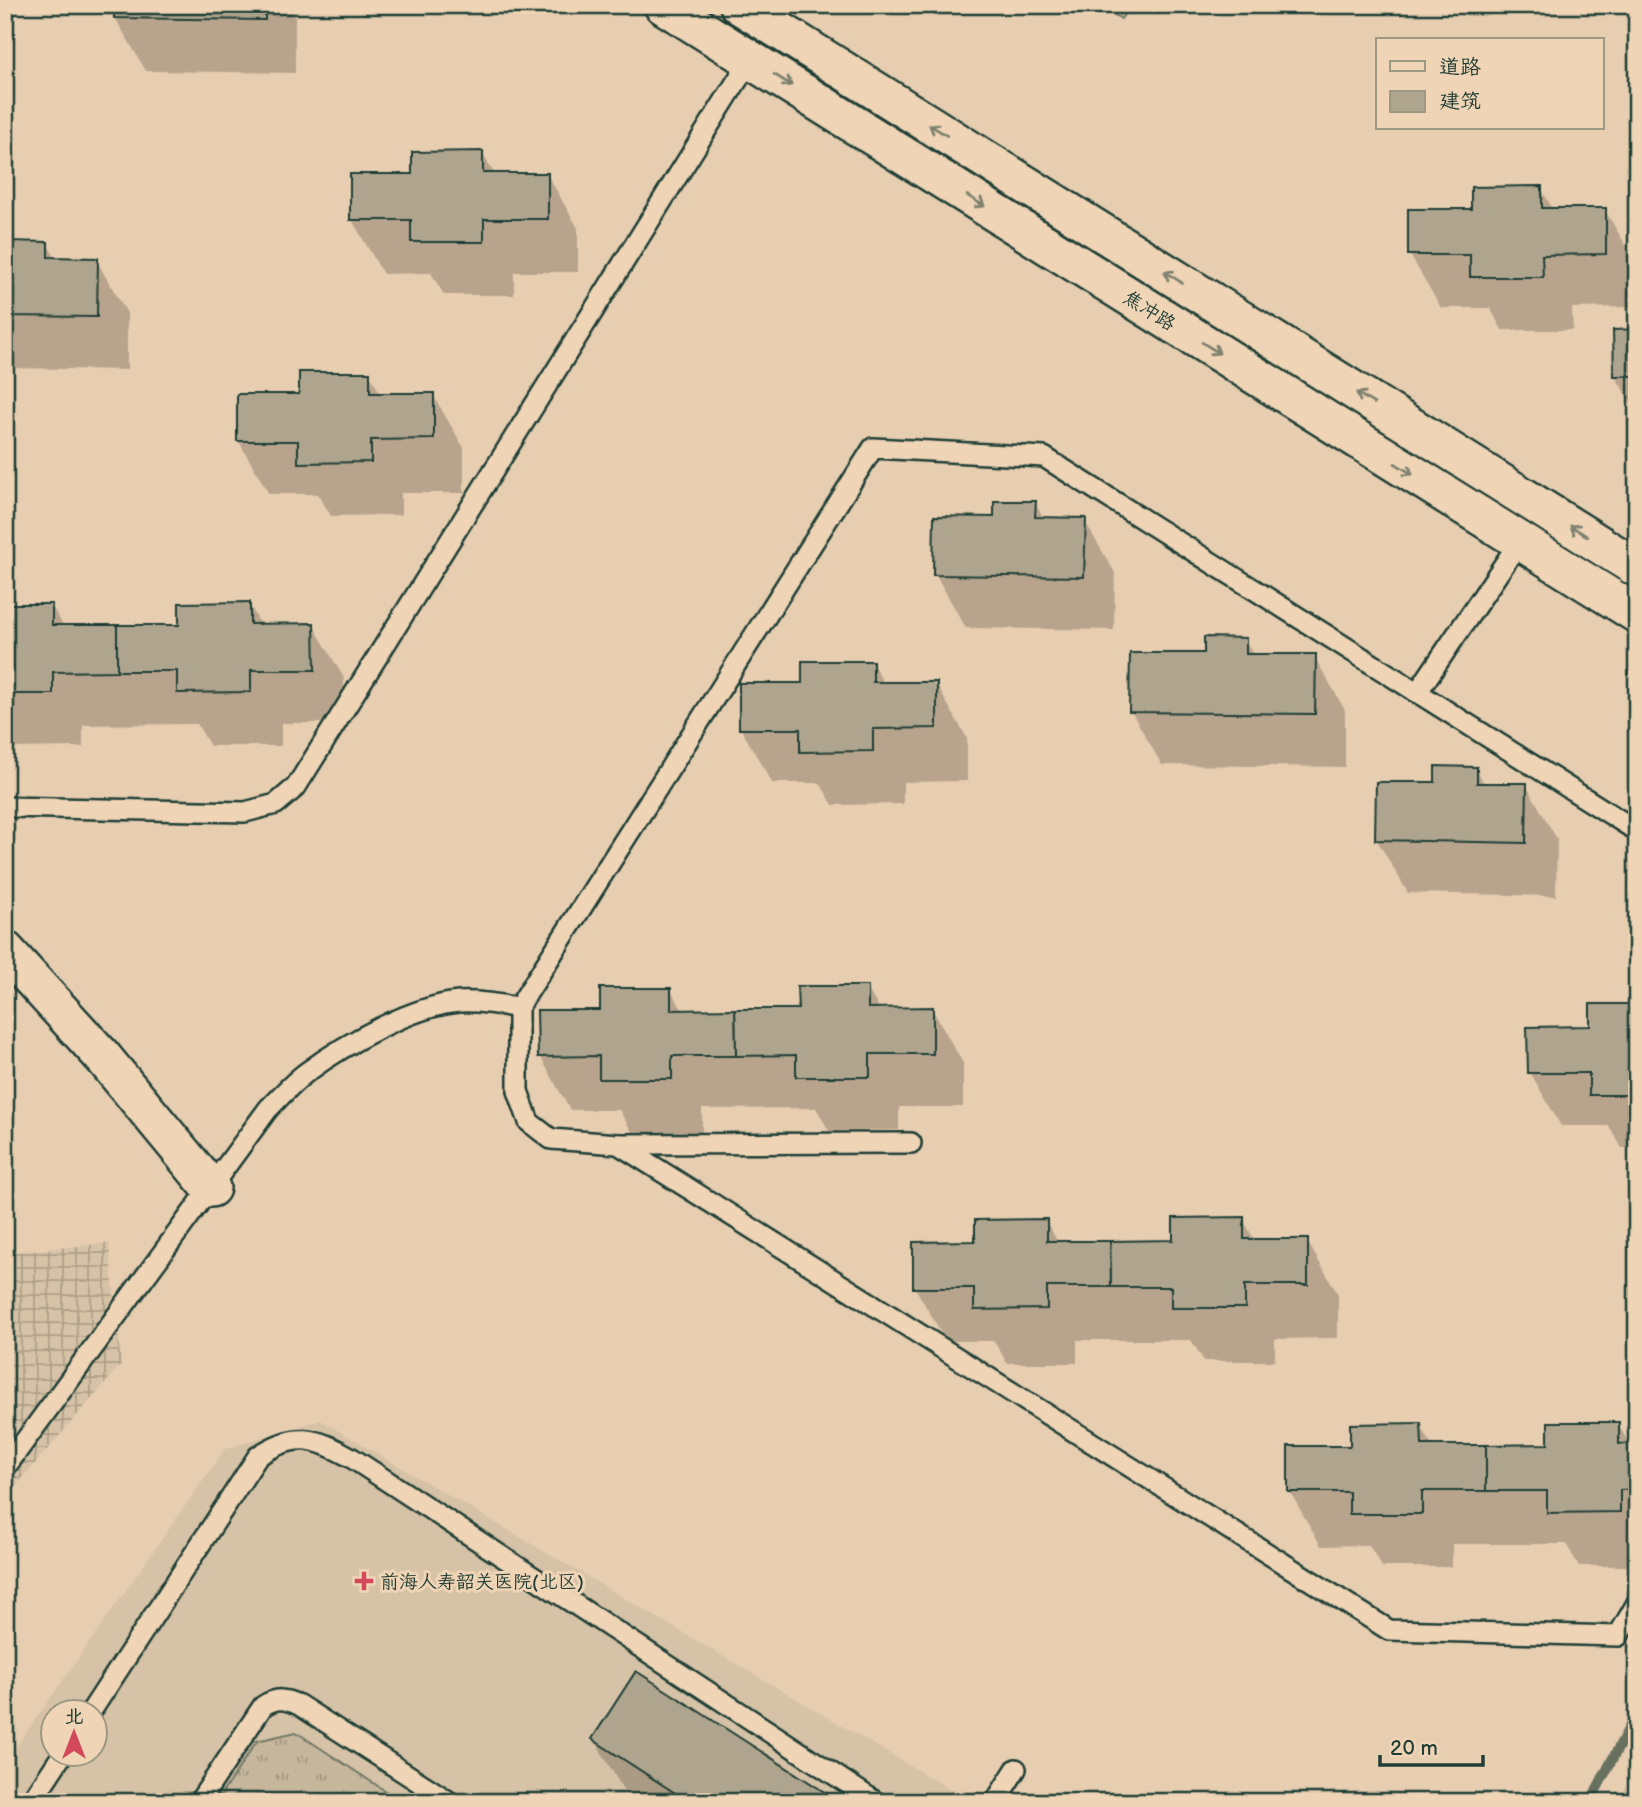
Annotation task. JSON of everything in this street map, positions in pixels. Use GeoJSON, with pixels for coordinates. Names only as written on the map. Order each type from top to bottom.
{"type":"FeatureCollection","features":[{"type":"Feature","properties":{"kind":"street","name":"焦冲路"},"geometry":{"type":"LineString","coordinates":[[663,5],[1637,614]]}},
{"type":"Feature","properties":{"kind":"street","name":"焦冲路"},"geometry":{"type":"LineString","coordinates":[[739,5],[1637,568]]}},
{"type":"Feature","properties":{"kind":"street"},"geometry":{"type":"LineString","coordinates":[[5,950],[102,1056],[211,1188]]}},
{"type":"Feature","properties":{"kind":"lane"},"geometry":{"type":"LineString","coordinates":[[5,807],[246,812],[276,804],[296,787],[750,60]]}},
{"type":"Feature","properties":{"kind":"lane"},"geometry":{"type":"LineString","coordinates":[[911,1143],[618,1144],[551,1139],[539,1133],[529,1122],[518,1091],[518,1008],[873,449],[1044,457],[1637,831]]}},
{"type":"Feature","properties":{"kind":"lane"},"geometry":{"type":"LineString","coordinates":[[1417,693],[1520,541]]}},
{"type":"Feature","properties":{"kind":"lane"},"geometry":{"type":"LineString","coordinates":[[5,1468],[268,1109],[306,1072],[357,1040],[412,1015],[456,1002],[489,1002],[518,1008]]}},
{"type":"Feature","properties":{"kind":"lane"},"geometry":{"type":"LineString","coordinates":[[618,1144],[1389,1630],[1618,1636],[1637,1603]]}},
{"type":"Feature","properties":{"kind":"lane"},"geometry":{"type":"LineString","coordinates":[[99,1699],[258,1456],[277,1444],[311,1439],[352,1458],[876,1802]]}},
{"type":"Feature","properties":{"kind":"lane"},"geometry":{"type":"LineString","coordinates":[[199,1802],[263,1706],[274,1699],[285,1699],[299,1704],[450,1802]]}},
{"type":"Feature","properties":{"kind":"lane"},"geometry":{"type":"LineString","coordinates":[[31,1802],[53,1769]]}},
{"type":"Feature","properties":{"kind":"lane"},"geometry":{"type":"LineString","coordinates":[[995,1802],[1016,1769]]}},
{"type":"Feature","properties":{"kind":"shaded area"},"geometry":{"type":"Polygon","coordinates":[[[109,1243],[121,1365],[5,1498],[5,1253],[109,1243]]]}},
{"type":"Feature","properties":{"kind":"shaded area","name":"前海人寿韶关医院(北区)"},"geometry":{"type":"Polygon","coordinates":[[[320,1420],[972,1802],[5,1802],[5,1763],[38,1716],[38,1769],[108,1769],[108,1699],[50,1699],[225,1449],[320,1420]]]}},
{"type":"Feature","properties":{"kind":"green space"},"geometry":{"type":"Polygon","coordinates":[[[1099,5],[1131,5],[1121,19],[1099,5]]]}},
{"type":"Feature","properties":{"kind":"green space"},"geometry":{"type":"Polygon","coordinates":[[[296,1732],[402,1802],[216,1802],[257,1741],[296,1732]]]}},
{"type":"Feature","properties":{"kind":"building"},"geometry":{"type":"Polygon","coordinates":[[[114,5],[265,5],[265,20],[114,18],[114,5]]]}},
{"type":"Feature","properties":{"kind":"building"},"geometry":{"type":"Polygon","coordinates":[[[483,151],[483,173],[548,173],[548,219],[484,219],[484,242],[411,242],[411,220],[350,220],[350,174],[412,174],[412,152],[483,151]]]}},
{"type":"Feature","properties":{"kind":"building"},"geometry":{"type":"Polygon","coordinates":[[[1542,186],[1542,208],[1606,208],[1606,254],[1542,255],[1543,277],[1470,277],[1470,255],[1408,255],[1408,209],[1471,209],[1471,187],[1542,186]]]}},
{"type":"Feature","properties":{"kind":"building"},"geometry":{"type":"Polygon","coordinates":[[[6,241],[48,242],[48,257],[98,258],[97,317],[5,316],[6,241]]]}},
{"type":"Feature","properties":{"kind":"building"},"geometry":{"type":"Polygon","coordinates":[[[1637,329],[1637,376],[1614,376],[1613,330],[1637,329]]]}},
{"type":"Feature","properties":{"kind":"building"},"geometry":{"type":"Polygon","coordinates":[[[299,372],[370,372],[370,393],[434,393],[434,439],[371,440],[371,462],[298,463],[298,441],[237,441],[237,394],[299,394],[299,372]]]}},
{"type":"Feature","properties":{"kind":"building"},"geometry":{"type":"Polygon","coordinates":[[[994,501],[1036,501],[1035,517],[1086,518],[1084,577],[933,575],[934,516],[994,517],[994,501]]]}},
{"type":"Feature","properties":{"kind":"building"},"geometry":{"type":"Polygon","coordinates":[[[250,602],[250,624],[314,623],[315,670],[251,670],[251,692],[177,693],[177,671],[117,671],[117,625],[179,625],[179,603],[250,602]]]}},
{"type":"Feature","properties":{"kind":"building"},"geometry":{"type":"Polygon","coordinates":[[[5,604],[52,604],[52,625],[117,625],[117,671],[53,672],[53,694],[5,694],[5,604]]]}},
{"type":"Feature","properties":{"kind":"building"},"geometry":{"type":"Polygon","coordinates":[[[1204,637],[1246,638],[1246,654],[1316,654],[1315,714],[1129,712],[1130,653],[1204,653],[1204,637]]]}},
{"type":"Feature","properties":{"kind":"building"},"geometry":{"type":"Polygon","coordinates":[[[802,661],[873,661],[873,682],[937,682],[937,728],[873,729],[873,751],[800,752],[800,729],[739,729],[739,683],[802,683],[802,661]]]}},
{"type":"Feature","properties":{"kind":"building"},"geometry":{"type":"Polygon","coordinates":[[[1435,766],[1477,767],[1477,783],[1527,783],[1526,843],[1375,840],[1376,782],[1435,782],[1435,766]]]}},
{"type":"Feature","properties":{"kind":"building"},"geometry":{"type":"Polygon","coordinates":[[[797,986],[868,986],[868,1008],[933,1007],[933,1054],[870,1054],[870,1077],[796,1077],[796,1055],[736,1056],[735,1009],[798,1009],[797,986]]]}},
{"type":"Feature","properties":{"kind":"building"},"geometry":{"type":"Polygon","coordinates":[[[600,988],[671,988],[671,1010],[735,1009],[736,1056],[672,1056],[672,1079],[599,1079],[599,1056],[538,1057],[537,1010],[600,1010],[600,988]]]}},
{"type":"Feature","properties":{"kind":"building"},"geometry":{"type":"Polygon","coordinates":[[[1590,1004],[1637,1004],[1637,1095],[1589,1095],[1589,1073],[1528,1073],[1527,1027],[1590,1026],[1590,1004]]]}},
{"type":"Feature","properties":{"kind":"building"},"geometry":{"type":"Polygon","coordinates":[[[1244,1217],[1244,1239],[1308,1239],[1308,1285],[1245,1285],[1245,1308],[1171,1308],[1171,1287],[1111,1287],[1110,1241],[1173,1240],[1173,1218],[1244,1217]]]}},
{"type":"Feature","properties":{"kind":"building"},"geometry":{"type":"Polygon","coordinates":[[[1047,1219],[1047,1241],[1110,1241],[1111,1287],[1047,1287],[1047,1309],[974,1310],[974,1288],[913,1288],[913,1242],[975,1241],[975,1220],[1047,1219]]]}},
{"type":"Feature","properties":{"kind":"building"},"geometry":{"type":"Polygon","coordinates":[[[1548,1422],[1619,1422],[1619,1444],[1637,1443],[1637,1489],[1620,1490],[1620,1512],[1547,1513],[1547,1491],[1486,1491],[1486,1445],[1548,1444],[1548,1422]]]}},
{"type":"Feature","properties":{"kind":"building"},"geometry":{"type":"Polygon","coordinates":[[[1421,1423],[1422,1445],[1486,1445],[1486,1491],[1422,1491],[1422,1514],[1349,1514],[1349,1492],[1288,1492],[1288,1446],[1350,1446],[1350,1424],[1421,1423]]]}},
{"type":"Feature","properties":{"kind":"building"},"geometry":{"type":"Polygon","coordinates":[[[636,1671],[840,1802],[689,1802],[592,1739],[636,1671]]]}},
{"type":"Feature","properties":{"kind":"waterway"},"geometry":{"type":"LineString","coordinates":[[1590,1802],[1637,1712]]}},
{"type":"Feature","properties":{"kind":"place","name":"前海人寿韶关医院(北区)"},"geometry":{"type":"Point","coordinates":[364,1581]}}]}
